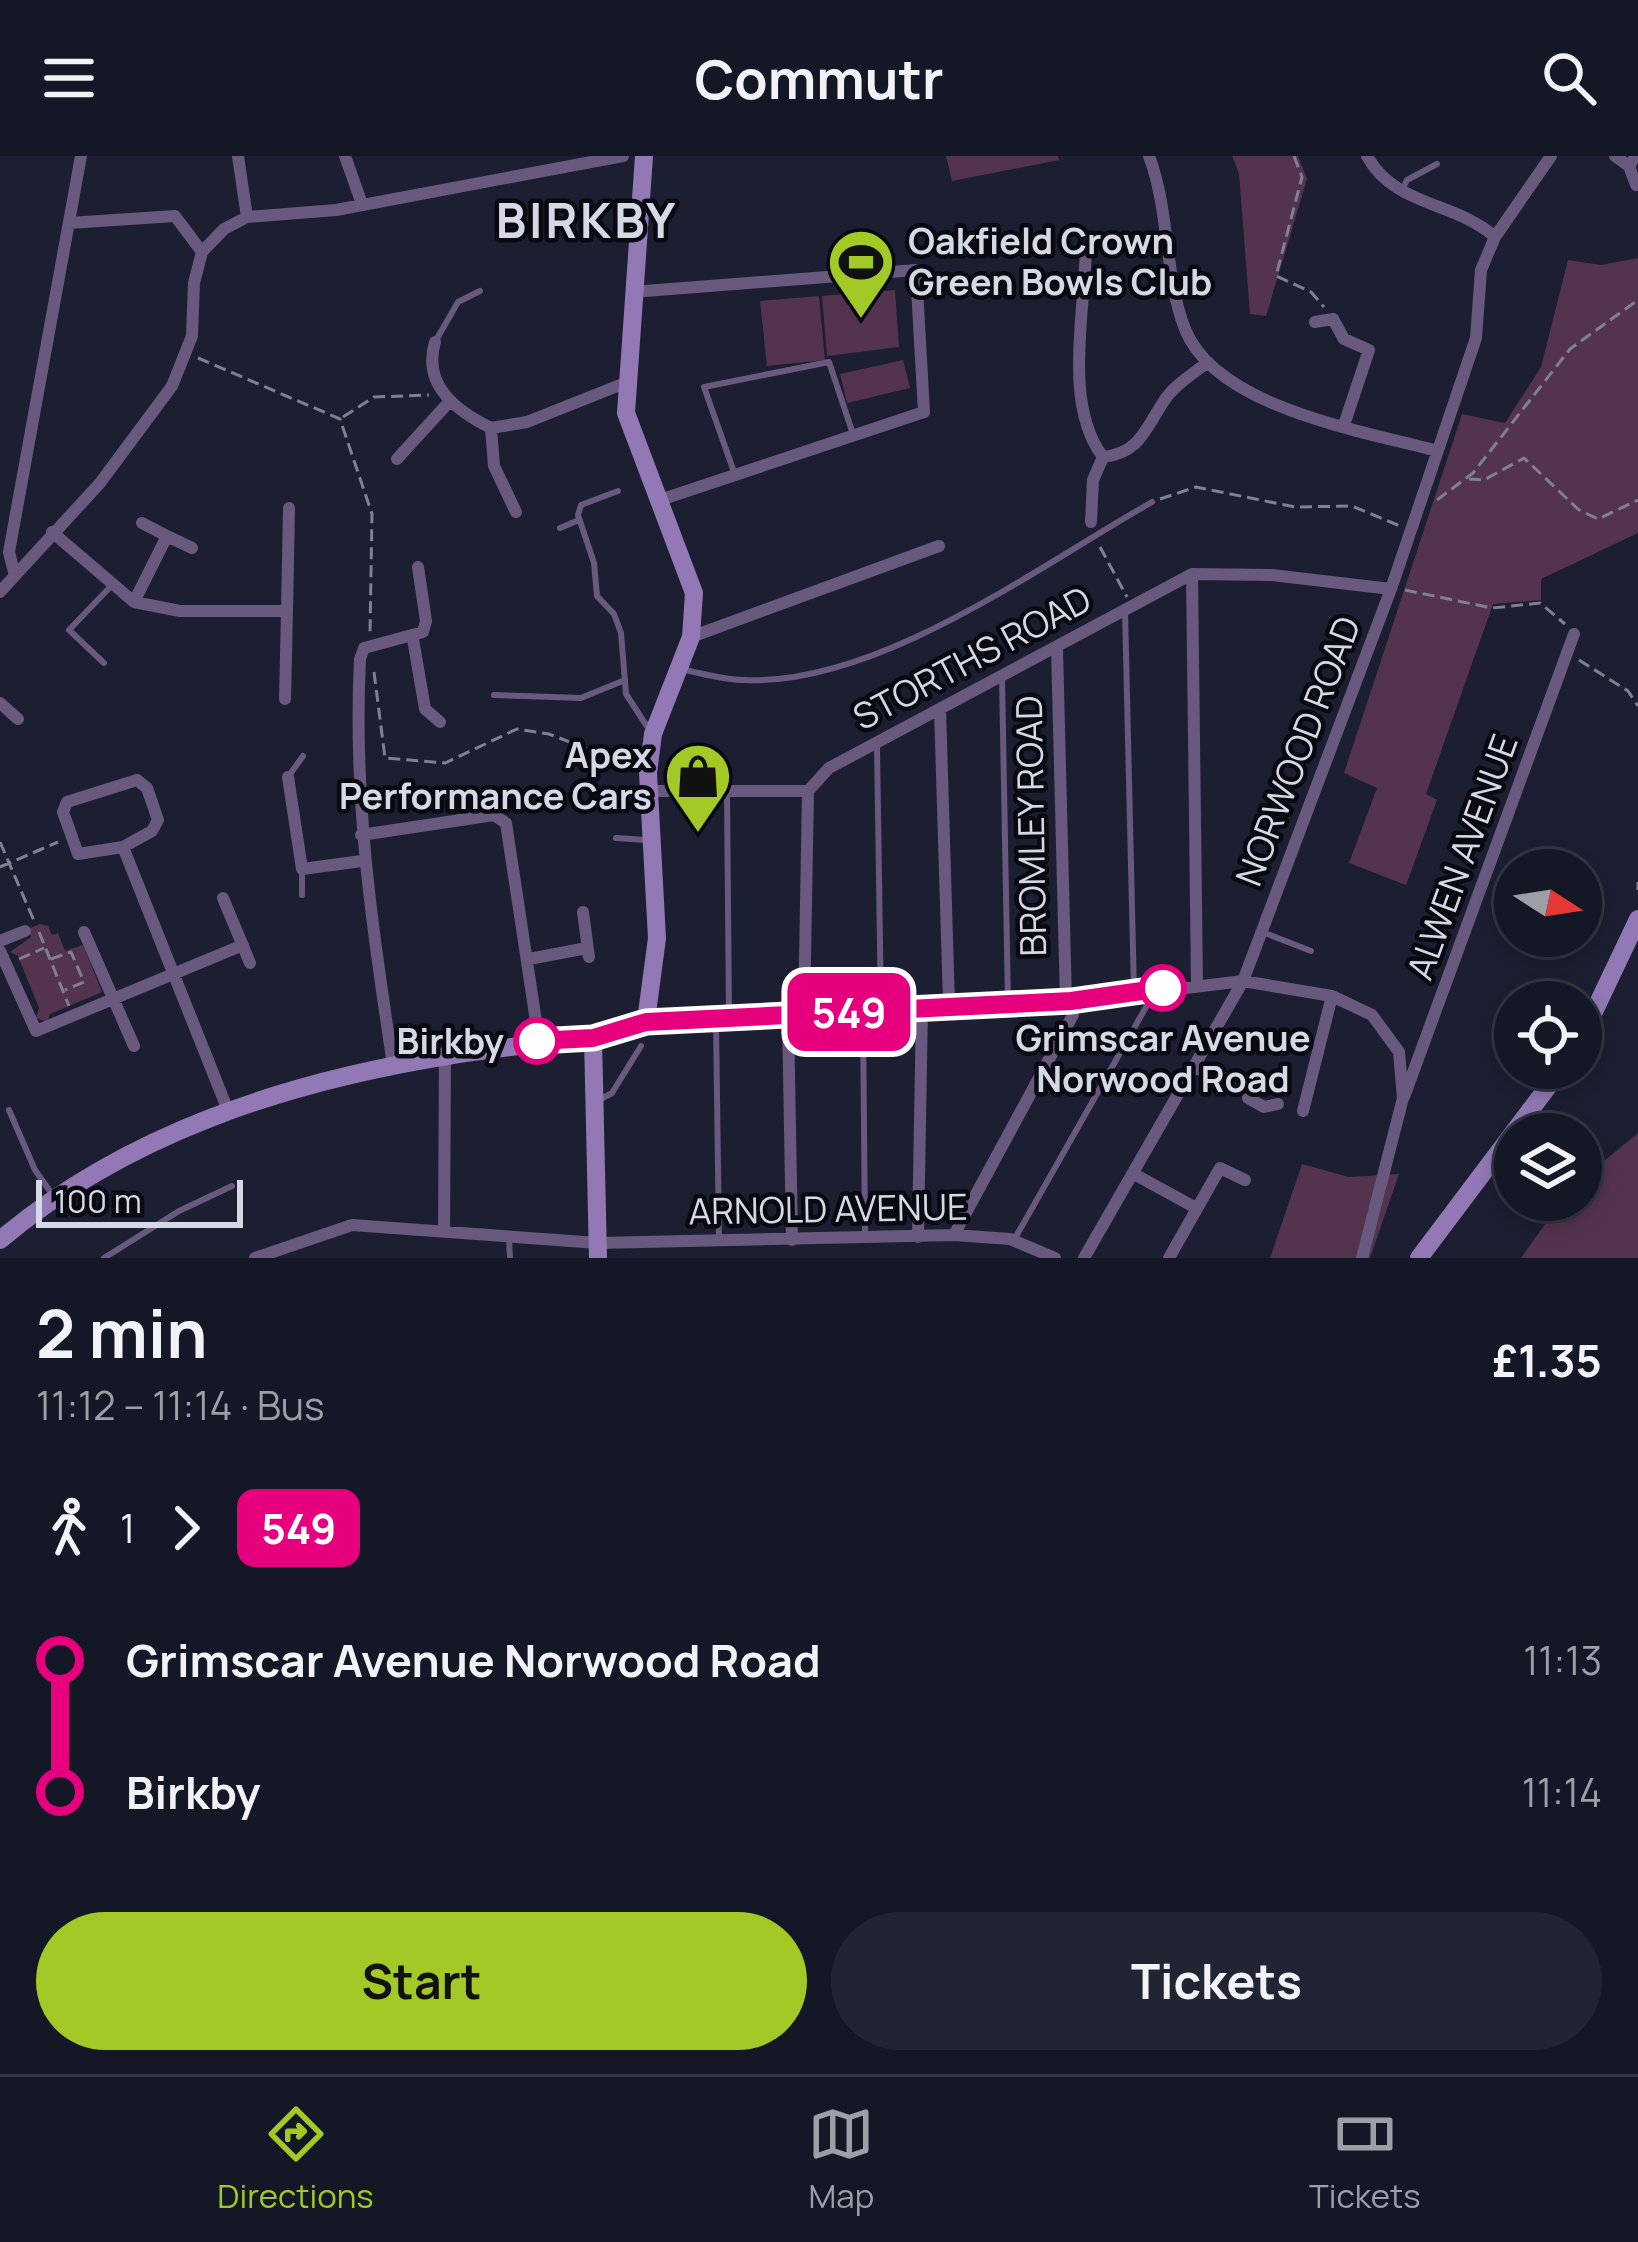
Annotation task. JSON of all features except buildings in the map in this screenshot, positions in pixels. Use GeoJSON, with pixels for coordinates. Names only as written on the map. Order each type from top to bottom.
{"type":"FeatureCollection","features":[{"type":"Feature","properties":{"kind":"street"},"geometry":{"type":"LineString","coordinates":[[15,575],[9,552],[81,156]]}},
{"type":"Feature","properties":{"kind":"street"},"geometry":{"type":"LineString","coordinates":[[238,156],[247,217]]}},
{"type":"Feature","properties":{"kind":"street"},"geometry":{"type":"LineString","coordinates":[[345,156],[362,204]]}},
{"type":"Feature","properties":{"kind":"street"},"geometry":{"type":"LineString","coordinates":[[0,592],[148,423],[193,336],[194,283],[202,252],[224,229],[247,217],[362,204],[549,161],[636,156],[626,413],[663,500],[694,592],[691,637],[652,734],[647,782],[657,938],[646,1022]]}},
{"type":"Feature","properties":{"kind":"street"},"geometry":{"type":"LineString","coordinates":[[1149,156],[1186,330],[1208,362],[1238,389],[1437,452]]}},
{"type":"Feature","properties":{"kind":"street"},"geometry":{"type":"LineString","coordinates":[[1367,156],[1376,172],[1401,192],[1479,222],[1495,237]]}},
{"type":"Feature","properties":{"kind":"street","name":"NORWOOD ROAD"},"geometry":{"type":"LineString","coordinates":[[1084,1258],[1243,981],[1391,589],[1476,338],[1481,270],[1495,237],[1551,156]]}},
{"type":"Feature","properties":{"kind":"street"},"geometry":{"type":"LineString","coordinates":[[1615,156],[1633,161],[1636,185]]}},
{"type":"Feature","properties":{"kind":"street"},"geometry":{"type":"LineString","coordinates":[[69,223],[175,216],[184,220],[202,252]]}},
{"type":"Feature","properties":{"kind":"street"},"geometry":{"type":"LineString","coordinates":[[1087,239],[1081,374],[1088,429],[1103,457]]}},
{"type":"Feature","properties":{"kind":"street"},"geometry":{"type":"LineString","coordinates":[[632,292],[916,270],[924,412],[663,500]]}},
{"type":"Feature","properties":{"kind":"street"},"geometry":{"type":"LineString","coordinates":[[1316,322],[1333,319],[1344,339],[1369,350],[1344,425]]}},
{"type":"Feature","properties":{"kind":"street"},"geometry":{"type":"LineString","coordinates":[[436,342],[431,357],[445,396],[491,428],[526,422],[626,383]]}},
{"type":"Feature","properties":{"kind":"street"},"geometry":{"type":"LineString","coordinates":[[1103,457],[1124,454],[1149,432],[1165,398],[1208,362]]}},
{"type":"Feature","properties":{"kind":"street"},"geometry":{"type":"LineString","coordinates":[[397,459],[445,396]]}},
{"type":"Feature","properties":{"kind":"street"},"geometry":{"type":"LineString","coordinates":[[491,428],[494,466],[516,512]]}},
{"type":"Feature","properties":{"kind":"street"},"geometry":{"type":"LineString","coordinates":[[1093,528],[1093,480],[1103,457]]}},
{"type":"Feature","properties":{"kind":"street"},"geometry":{"type":"LineString","coordinates":[[285,699],[290,508]]}},
{"type":"Feature","properties":{"kind":"street"},"geometry":{"type":"LineString","coordinates":[[142,524],[192,548]]}},
{"type":"Feature","properties":{"kind":"street"},"geometry":{"type":"LineString","coordinates":[[52,532],[134,602],[180,611],[287,611]]}},
{"type":"Feature","properties":{"kind":"street"},"geometry":{"type":"LineString","coordinates":[[134,602],[167,536]]}},
{"type":"Feature","properties":{"kind":"street"},"geometry":{"type":"LineString","coordinates":[[691,637],[939,545]]}},
{"type":"Feature","properties":{"kind":"street"},"geometry":{"type":"LineString","coordinates":[[393,1065],[362,861],[356,761],[360,659],[364,648],[373,644],[413,638],[426,621],[418,567]]}},
{"type":"Feature","properties":{"kind":"street"},"geometry":{"type":"LineString","coordinates":[[1198,984],[1192,574],[1272,575],[1391,589]]}},
{"type":"Feature","properties":{"kind":"street","name":"STORTHS ROAD"},"geometry":{"type":"LineString","coordinates":[[808,791],[829,768],[1192,574]]}},
{"type":"Feature","properties":{"kind":"street","name":"ALWEN AVENUE"},"geometry":{"type":"LineString","coordinates":[[1362,1258],[1403,1098],[1574,634]]}},
{"type":"Feature","properties":{"kind":"street"},"geometry":{"type":"LineString","coordinates":[[413,638],[425,709],[440,722]]}},
{"type":"Feature","properties":{"kind":"street","name":"BROMLEY ROAD"},"geometry":{"type":"LineString","coordinates":[[1057,649],[1068,1002]]}},
{"type":"Feature","properties":{"kind":"street"},"geometry":{"type":"LineString","coordinates":[[0,704],[18,719]]}},
{"type":"Feature","properties":{"kind":"street"},"geometry":{"type":"LineString","coordinates":[[940,709],[949,1004]]}},
{"type":"Feature","properties":{"kind":"street"},"geometry":{"type":"LineString","coordinates":[[288,777],[302,869],[362,861]]}},
{"type":"Feature","properties":{"kind":"street"},"geometry":{"type":"LineString","coordinates":[[136,780],[147,788],[158,820],[152,831],[123,847],[88,857],[78,854],[62,812],[67,802],[136,780]]}},
{"type":"Feature","properties":{"kind":"street"},"geometry":{"type":"LineString","coordinates":[[647,782],[808,791],[804,1016]]}},
{"type":"Feature","properties":{"kind":"street"},"geometry":{"type":"LineString","coordinates":[[361,835],[494,815],[506,823],[539,1041]]}},
{"type":"Feature","properties":{"kind":"street"},"geometry":{"type":"LineString","coordinates":[[123,847],[227,1108]]}},
{"type":"Feature","properties":{"kind":"street"},"geometry":{"type":"LineString","coordinates":[[224,898],[250,963]]}},
{"type":"Feature","properties":{"kind":"street"},"geometry":{"type":"LineString","coordinates":[[529,959],[588,953],[583,912]]}},
{"type":"Feature","properties":{"kind":"street"},"geometry":{"type":"LineString","coordinates":[[1602,995],[1638,919]]}},
{"type":"Feature","properties":{"kind":"street"},"geometry":{"type":"LineString","coordinates":[[0,941],[25,931]]}},
{"type":"Feature","properties":{"kind":"street"},"geometry":{"type":"LineString","coordinates":[[84,932],[134,1046]]}},
{"type":"Feature","properties":{"kind":"street"},"geometry":{"type":"LineString","coordinates":[[2,955],[36,1031],[243,945]]}},
{"type":"Feature","properties":{"kind":"street"},"geometry":{"type":"LineString","coordinates":[[0,1240],[134,1151],[227,1108],[393,1065],[539,1041],[593,1038],[646,1022],[949,1004],[1068,1002],[1243,981],[1332,996],[1372,1015],[1399,1052],[1403,1098]]}},
{"type":"Feature","properties":{"kind":"street"},"geometry":{"type":"LineString","coordinates":[[1303,1111],[1332,996]]}},
{"type":"Feature","properties":{"kind":"street"},"geometry":{"type":"LineString","coordinates":[[954,1234],[1072,1015],[1068,1002]]}},
{"type":"Feature","properties":{"kind":"street"},"geometry":{"type":"LineString","coordinates":[[918,1238],[922,1006]]}},
{"type":"Feature","properties":{"kind":"street"},"geometry":{"type":"LineString","coordinates":[[788,1017],[792,1240]]}},
{"type":"Feature","properties":{"kind":"street"},"geometry":{"type":"LineString","coordinates":[[593,1038],[598,1250]]}},
{"type":"Feature","properties":{"kind":"street"},"geometry":{"type":"LineString","coordinates":[[444,1232],[445,1056]]}},
{"type":"Feature","properties":{"kind":"street"},"geometry":{"type":"LineString","coordinates":[[1196,1067],[1271,1106],[1269,1124]]}},
{"type":"Feature","properties":{"kind":"street"},"geometry":{"type":"LineString","coordinates":[[1308,1088],[1326,1092]]}},
{"type":"Feature","properties":{"kind":"street"},"geometry":{"type":"LineString","coordinates":[[1419,1258],[1546,1089]]}},
{"type":"Feature","properties":{"kind":"street"},"geometry":{"type":"LineString","coordinates":[[1169,1258],[1220,1168],[1245,1180]]}},
{"type":"Feature","properties":{"kind":"street"},"geometry":{"type":"LineString","coordinates":[[1134,1174],[1196,1208]]}},
{"type":"Feature","properties":{"kind":"street","name":"ARNOLD AVENUE"},"geometry":{"type":"LineString","coordinates":[[255,1258],[352,1226],[598,1250],[678,1241],[954,1234],[1014,1240],[1028,1252],[1055,1258]]}},
{"type":"Feature","properties":{"kind":"lane"},"geometry":{"type":"LineString","coordinates":[[1401,192],[1407,180],[1436,164]]}},
{"type":"Feature","properties":{"kind":"lane"},"geometry":{"type":"LineString","coordinates":[[436,342],[458,302],[480,291]]}},
{"type":"Feature","properties":{"kind":"lane"},"geometry":{"type":"LineString","coordinates":[[735,475],[704,387],[829,362],[854,437]]}},
{"type":"Feature","properties":{"kind":"lane"},"geometry":{"type":"LineString","coordinates":[[618,491],[581,505],[580,520],[594,563],[597,596],[614,614],[620,633],[626,694],[652,734]]}},
{"type":"Feature","properties":{"kind":"lane"},"geometry":{"type":"LineString","coordinates":[[677,668],[743,680],[799,675],[867,656],[957,614],[1093,528],[1152,502]]}},
{"type":"Feature","properties":{"kind":"lane"},"geometry":{"type":"LineString","coordinates":[[560,528],[580,520]]}},
{"type":"Feature","properties":{"kind":"lane"},"geometry":{"type":"LineString","coordinates":[[104,663],[69,630],[112,585]]}},
{"type":"Feature","properties":{"kind":"lane"},"geometry":{"type":"LineString","coordinates":[[1129,609],[1134,993]]}},
{"type":"Feature","properties":{"kind":"lane"},"geometry":{"type":"LineString","coordinates":[[1002,678],[1007,1003]]}},
{"type":"Feature","properties":{"kind":"lane"},"geometry":{"type":"LineString","coordinates":[[494,695],[581,698],[626,680]]}},
{"type":"Feature","properties":{"kind":"lane"},"geometry":{"type":"LineString","coordinates":[[877,742],[881,1009]]}},
{"type":"Feature","properties":{"kind":"lane"},"geometry":{"type":"LineString","coordinates":[[288,777],[303,756]]}},
{"type":"Feature","properties":{"kind":"lane"},"geometry":{"type":"LineString","coordinates":[[718,1241],[727,790]]}},
{"type":"Feature","properties":{"kind":"lane"},"geometry":{"type":"LineString","coordinates":[[616,838],[650,840]]}},
{"type":"Feature","properties":{"kind":"lane"},"geometry":{"type":"LineString","coordinates":[[302,869],[302,895]]}},
{"type":"Feature","properties":{"kind":"lane"},"geometry":{"type":"LineString","coordinates":[[1261,932],[1311,951]]}},
{"type":"Feature","properties":{"kind":"lane"},"geometry":{"type":"LineString","coordinates":[[1014,1240],[1156,989]]}},
{"type":"Feature","properties":{"kind":"lane"},"geometry":{"type":"LineString","coordinates":[[863,1011],[866,1238]]}},
{"type":"Feature","properties":{"kind":"lane"},"geometry":{"type":"LineString","coordinates":[[596,1102],[612,1094],[641,1046]]}},
{"type":"Feature","properties":{"kind":"lane"},"geometry":{"type":"LineString","coordinates":[[9,1110],[35,1170],[56,1199]]}},
{"type":"Feature","properties":{"kind":"lane"},"geometry":{"type":"LineString","coordinates":[[104,1258],[179,1211],[232,1186]]}},
{"type":"Feature","properties":{"kind":"lane"},"geometry":{"type":"LineString","coordinates":[[509,1239],[510,1258]]}},
{"type":"Feature","properties":{"kind":"lane"},"geometry":{"type":"LineString","coordinates":[[678,1241],[678,1258]]}},
{"type":"Feature","properties":{"kind":"path"},"geometry":{"type":"LineString","coordinates":[[1294,156],[1302,177],[1276,276],[1311,292],[1333,319]]}},
{"type":"Feature","properties":{"kind":"path"},"geometry":{"type":"LineString","coordinates":[[1418,508],[1467,478],[1570,349],[1638,300]]}},
{"type":"Feature","properties":{"kind":"path"},"geometry":{"type":"LineString","coordinates":[[185,354],[237,370],[340,419],[372,514],[367,617],[385,758],[445,763],[517,729],[549,734],[647,782]]}},
{"type":"Feature","properties":{"kind":"path"},"geometry":{"type":"LineString","coordinates":[[340,419],[374,397],[445,396]]}},
{"type":"Feature","properties":{"kind":"path"},"geometry":{"type":"LineString","coordinates":[[1467,478],[1484,480],[1524,458],[1579,510],[1598,519],[1638,500]]}},
{"type":"Feature","properties":{"kind":"path"},"geometry":{"type":"LineString","coordinates":[[1152,502],[1196,488],[1295,507],[1352,506],[1411,531]]}},
{"type":"Feature","properties":{"kind":"path"},"geometry":{"type":"LineString","coordinates":[[1093,528],[1129,609]]}},
{"type":"Feature","properties":{"kind":"path"},"geometry":{"type":"LineString","coordinates":[[1391,589],[1427,591],[1454,604],[1492,608],[1540,603],[1574,634]]}},
{"type":"Feature","properties":{"kind":"path"},"geometry":{"type":"LineString","coordinates":[[1568,653],[1628,691],[1638,706]]}},
{"type":"Feature","properties":{"kind":"path"},"geometry":{"type":"LineString","coordinates":[[0,867],[71,837]]}},
{"type":"Feature","properties":{"kind":"path"},"geometry":{"type":"LineString","coordinates":[[1638,882],[1638,890]]}},
{"type":"Feature","properties":{"kind":"path"},"geometry":{"type":"LineString","coordinates":[[2,955],[18,959],[45,947]]}},
{"type":"Feature","properties":{"kind":"path"},"geometry":{"type":"LineString","coordinates":[[50,959],[71,952],[84,982],[63,991]]}},
{"type":"Feature","properties":{"kind":"shaded area"},"geometry":{"type":"Polygon","coordinates":[[[946,156],[1058,156],[1059,160],[952,181],[946,156]]]}},
{"type":"Feature","properties":{"kind":"shaded area"},"geometry":{"type":"Polygon","coordinates":[[[1232,156],[1298,156],[1307,179],[1266,316],[1250,314],[1239,174],[1232,156]]]}},
{"type":"Feature","properties":{"kind":"shaded area"},"geometry":{"type":"Polygon","coordinates":[[[1638,258],[1638,533],[1541,579],[1541,600],[1493,604],[1426,794],[1437,800],[1406,885],[1349,863],[1377,788],[1344,773],[1462,414],[1505,423],[1541,367],[1568,260],[1601,265],[1638,258]]]}},
{"type":"Feature","properties":{"kind":"shaded area","name":"Oakfield Crown Green Bowls Club"},"geometry":{"type":"Polygon","coordinates":[[[895,290],[899,347],[827,356],[822,296],[895,290]]]}},
{"type":"Feature","properties":{"kind":"shaded area"},"geometry":{"type":"Polygon","coordinates":[[[819,296],[825,360],[767,366],[760,301],[819,296]]]}},
{"type":"Feature","properties":{"kind":"shaded area"},"geometry":{"type":"Polygon","coordinates":[[[903,360],[910,388],[847,403],[840,374],[903,360]]]}},
{"type":"Feature","properties":{"kind":"shaded area"},"geometry":{"type":"Polygon","coordinates":[[[48,926],[52,935],[58,933],[65,951],[83,945],[102,992],[50,1014],[47,1022],[36,1018],[39,1008],[18,956],[10,952],[31,937],[28,929],[48,926]]]}},
{"type":"Feature","properties":{"kind":"shaded area"},"geometry":{"type":"Polygon","coordinates":[[[1638,1133],[1638,1258],[1521,1258],[1547,1221],[1602,1221],[1602,1163],[1638,1133]]]}},
{"type":"Feature","properties":{"kind":"shaded area"},"geometry":{"type":"Polygon","coordinates":[[[1302,1164],[1349,1177],[1399,1174],[1370,1258],[1270,1258],[1302,1164]]]}},
{"type":"Feature","properties":{"kind":"bus line","name":"549"},"geometry":{"type":"LineString","coordinates":[[537,1041],[593,1038],[646,1022],[1071,1001],[1163,988]]}},
{"type":"Feature","properties":{"kind":"place","name":"Oakfield Crown Green Bowls Club"},"geometry":{"type":"Point","coordinates":[861,321]}},
{"type":"Feature","properties":{"kind":"place","name":"Apex Performance Cars"},"geometry":{"type":"Point","coordinates":[698,835]}},
{"type":"Feature","properties":{"kind":"place","name":"Grimscar Avenue Norwood Road"},"geometry":{"type":"Point","coordinates":[1163,988]}},
{"type":"Feature","properties":{"kind":"place","name":"Birkby"},"geometry":{"type":"Point","coordinates":[537,1041]}},
{"type":"Feature","properties":{"kind":"district","name":"BIRKBY"},"geometry":{"type":"Point","coordinates":[587,221]}}]}
